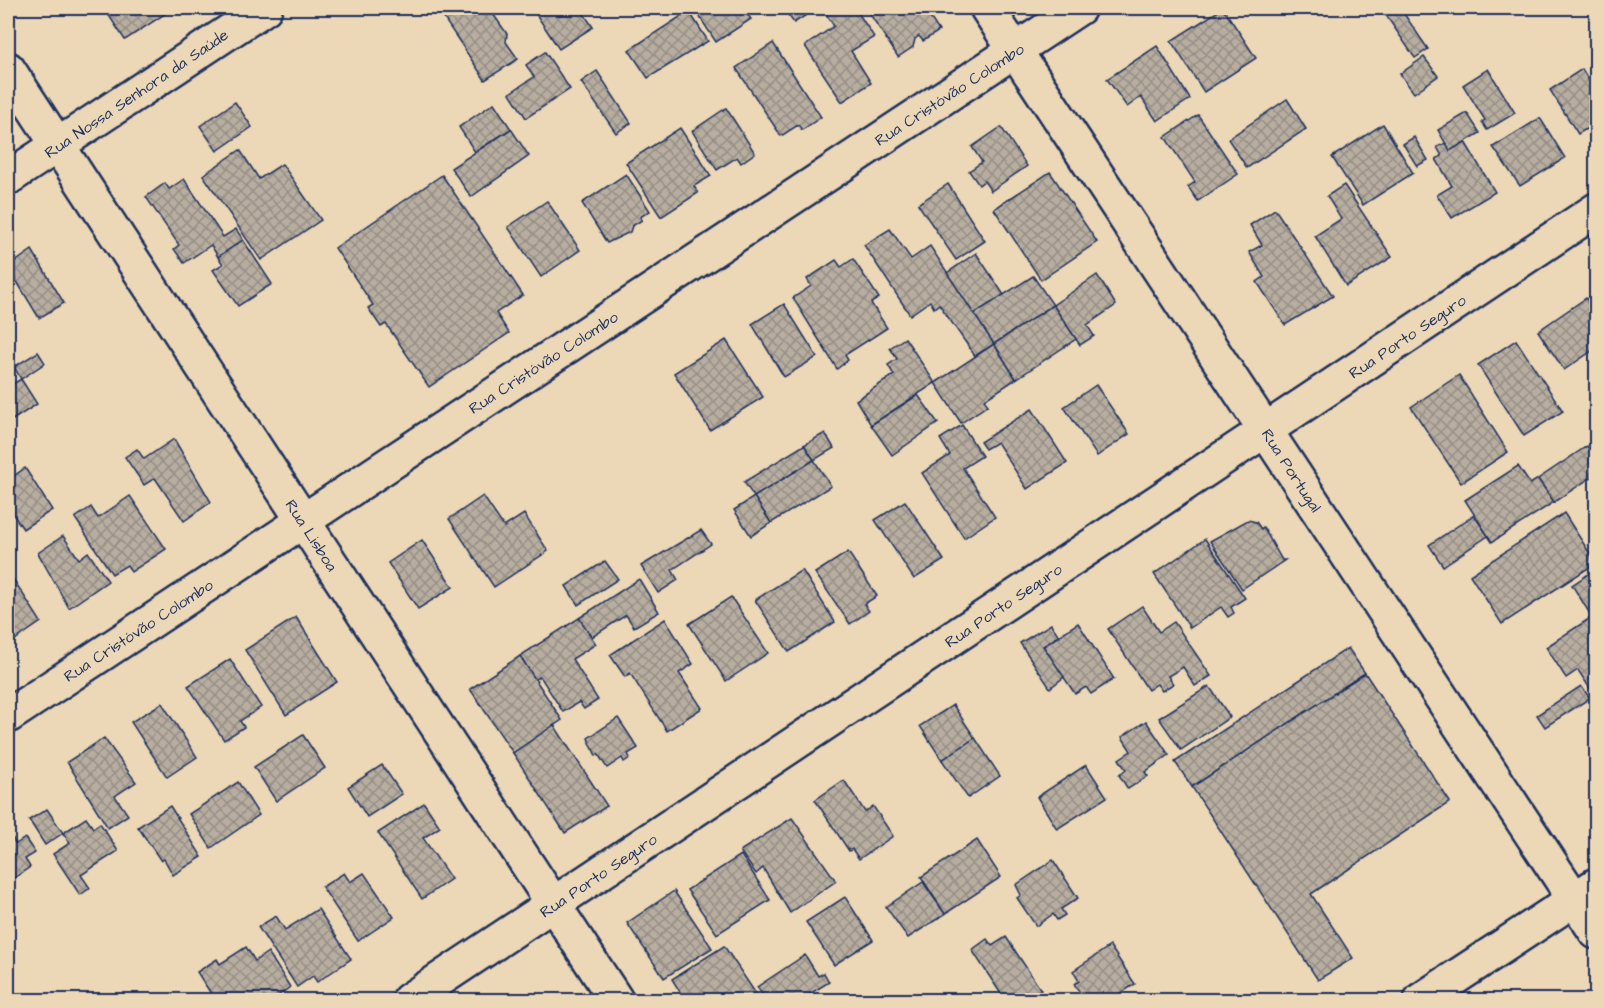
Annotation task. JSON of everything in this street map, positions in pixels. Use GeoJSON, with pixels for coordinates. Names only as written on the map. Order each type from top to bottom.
{"type":"FeatureCollection","features":[{"type":"Feature","properties":{"kind":"street","name":"Rua Nossa Senhora da Saúde"},"geometry":{"type":"LineString","coordinates":[[8,178],[265,8]]}},
{"type":"Feature","properties":{"kind":"street","name":"Rua Portugal"},"geometry":{"type":"LineString","coordinates":[[987,8],[1266,430],[1586,892],[1596,932]]}},
{"type":"Feature","properties":{"kind":"street","name":"Rua Cristóvão Colombo"},"geometry":{"type":"LineString","coordinates":[[8,716],[1079,8]]}},
{"type":"Feature","properties":{"kind":"street","name":"Rua Lisboa"},"geometry":{"type":"LineString","coordinates":[[8,69],[615,1000]]}},
{"type":"Feature","properties":{"kind":"street","name":"Rua Porto Seguro"},"geometry":{"type":"LineString","coordinates":[[409,1000],[1596,210]]}},
{"type":"Feature","properties":{"kind":"street"},"geometry":{"type":"LineString","coordinates":[[1421,1000],[1586,892]]}},
{"type":"Feature","properties":{"kind":"building"},"geometry":{"type":"Polygon","coordinates":[[[104,8],[169,8],[171,10],[125,40],[104,8]]]}},
{"type":"Feature","properties":{"kind":"building"},"geometry":{"type":"Polygon","coordinates":[[[437,8],[489,8],[507,34],[506,42],[518,59],[485,80],[437,8]]]}},
{"type":"Feature","properties":{"kind":"building"},"geometry":{"type":"Polygon","coordinates":[[[532,8],[580,8],[593,27],[559,49],[532,8]]]}},
{"type":"Feature","properties":{"kind":"building"},"geometry":{"type":"Polygon","coordinates":[[[704,8],[747,8],[744,10],[751,19],[716,42],[697,13],[704,8]]]}},
{"type":"Feature","properties":{"kind":"building"},"geometry":{"type":"Polygon","coordinates":[[[783,8],[817,8],[794,23],[783,8]]]}},
{"type":"Feature","properties":{"kind":"building"},"geometry":{"type":"Polygon","coordinates":[[[822,8],[855,8],[874,37],[851,51],[871,83],[842,102],[805,46],[834,26],[822,8]]]}},
{"type":"Feature","properties":{"kind":"building"},"geometry":{"type":"Polygon","coordinates":[[[866,8],[924,8],[939,31],[923,41],[919,36],[915,39],[913,47],[898,57],[866,8]]]}},
{"type":"Feature","properties":{"kind":"building"},"geometry":{"type":"Polygon","coordinates":[[[1223,8],[1256,58],[1204,92],[1171,41],[1223,8]]]}},
{"type":"Feature","properties":{"kind":"building"},"geometry":{"type":"Polygon","coordinates":[[[1381,8],[1400,8],[1428,49],[1415,58],[1381,8]]]}},
{"type":"Feature","properties":{"kind":"building"},"geometry":{"type":"Polygon","coordinates":[[[689,11],[708,41],[648,78],[629,50],[689,11]]]}},
{"type":"Feature","properties":{"kind":"building"},"geometry":{"type":"Polygon","coordinates":[[[773,43],[821,117],[802,130],[798,125],[781,136],[736,68],[773,43]]]}},
{"type":"Feature","properties":{"kind":"building"},"geometry":{"type":"Polygon","coordinates":[[[1157,46],[1190,99],[1157,121],[1141,97],[1127,107],[1107,79],[1157,46]]]}},
{"type":"Feature","properties":{"kind":"building"},"geometry":{"type":"Polygon","coordinates":[[[545,52],[570,89],[526,118],[510,93],[534,77],[526,65],[545,52]]]}},
{"type":"Feature","properties":{"kind":"building"},"geometry":{"type":"Polygon","coordinates":[[[1424,57],[1438,76],[1414,93],[1400,74],[1424,57]]]}},
{"type":"Feature","properties":{"kind":"building"},"geometry":{"type":"Polygon","coordinates":[[[1488,69],[1515,113],[1487,130],[1482,122],[1485,120],[1463,85],[1488,69]]]}},
{"type":"Feature","properties":{"kind":"building"},"geometry":{"type":"Polygon","coordinates":[[[1582,69],[1596,92],[1596,123],[1578,134],[1550,90],[1582,69]]]}},
{"type":"Feature","properties":{"kind":"building"},"geometry":{"type":"Polygon","coordinates":[[[597,71],[631,123],[616,133],[581,82],[597,71]]]}},
{"type":"Feature","properties":{"kind":"building"},"geometry":{"type":"Polygon","coordinates":[[[1287,99],[1306,129],[1247,168],[1228,139],[1287,99]]]}},
{"type":"Feature","properties":{"kind":"building"},"geometry":{"type":"Polygon","coordinates":[[[235,102],[252,127],[217,151],[200,126],[235,102]]]}},
{"type":"Feature","properties":{"kind":"building"},"geometry":{"type":"Polygon","coordinates":[[[494,103],[511,129],[475,152],[459,127],[494,103]]]}},
{"type":"Feature","properties":{"kind":"building"},"geometry":{"type":"Polygon","coordinates":[[[726,108],[755,153],[741,163],[737,157],[717,170],[692,131],[726,108]]]}},
{"type":"Feature","properties":{"kind":"building"},"geometry":{"type":"Polygon","coordinates":[[[1467,113],[1480,133],[1450,151],[1438,130],[1467,113]]]}},
{"type":"Feature","properties":{"kind":"building"},"geometry":{"type":"Polygon","coordinates":[[[1198,115],[1238,174],[1198,201],[1188,187],[1195,182],[1165,137],[1198,115]]]}},
{"type":"Feature","properties":{"kind":"building"},"geometry":{"type":"Polygon","coordinates":[[[1540,118],[1565,158],[1520,186],[1493,147],[1540,118]]]}},
{"type":"Feature","properties":{"kind":"building"},"geometry":{"type":"Polygon","coordinates":[[[1383,124],[1413,173],[1363,205],[1332,157],[1383,124]]]}},
{"type":"Feature","properties":{"kind":"building"},"geometry":{"type":"Polygon","coordinates":[[[1001,127],[1027,166],[991,191],[984,181],[979,185],[969,171],[982,162],[972,147],[1001,127]]]}},
{"type":"Feature","properties":{"kind":"building"},"geometry":{"type":"Polygon","coordinates":[[[680,128],[711,176],[694,186],[698,193],[661,217],[626,163],[680,128]]]}},
{"type":"Feature","properties":{"kind":"building"},"geometry":{"type":"Polygon","coordinates":[[[511,129],[529,156],[471,197],[451,168],[511,129]]]}},
{"type":"Feature","properties":{"kind":"building"},"geometry":{"type":"Polygon","coordinates":[[[1414,137],[1428,160],[1417,166],[1403,144],[1414,137]]]}},
{"type":"Feature","properties":{"kind":"building"},"geometry":{"type":"Polygon","coordinates":[[[1465,142],[1495,192],[1452,218],[1437,195],[1452,186],[1436,159],[1442,156],[1437,147],[1446,143],[1450,151],[1465,142]]]}},
{"type":"Feature","properties":{"kind":"building"},"geometry":{"type":"Polygon","coordinates":[[[240,150],[259,179],[282,164],[321,220],[261,260],[203,175],[240,150]]]}},
{"type":"Feature","properties":{"kind":"building"},"geometry":{"type":"Polygon","coordinates":[[[1050,172],[1097,242],[1041,280],[994,209],[1050,172]]]}},
{"type":"Feature","properties":{"kind":"building"},"geometry":{"type":"Polygon","coordinates":[[[626,174],[650,211],[640,217],[642,220],[632,226],[630,232],[607,243],[582,203],[626,174]]]}},
{"type":"Feature","properties":{"kind":"building"},"geometry":{"type":"Polygon","coordinates":[[[442,175],[523,295],[496,313],[509,333],[429,387],[386,324],[381,327],[368,308],[373,305],[335,248],[442,175]]]}},
{"type":"Feature","properties":{"kind":"building"},"geometry":{"type":"Polygon","coordinates":[[[184,179],[223,237],[236,229],[243,240],[218,257],[211,245],[184,263],[174,249],[179,245],[146,197],[165,183],[169,189],[184,179]]]}},
{"type":"Feature","properties":{"kind":"building"},"geometry":{"type":"Polygon","coordinates":[[[948,184],[985,241],[956,260],[918,204],[948,184]]]}},
{"type":"Feature","properties":{"kind":"building"},"geometry":{"type":"Polygon","coordinates":[[[1344,185],[1392,257],[1346,286],[1315,236],[1341,219],[1327,196],[1344,185]]]}},
{"type":"Feature","properties":{"kind":"building"},"geometry":{"type":"Polygon","coordinates":[[[547,201],[580,250],[541,277],[508,227],[547,201]]]}},
{"type":"Feature","properties":{"kind":"building"},"geometry":{"type":"Polygon","coordinates":[[[1275,209],[1333,296],[1285,325],[1257,282],[1264,277],[1249,252],[1262,245],[1250,225],[1275,209]]]}},
{"type":"Feature","properties":{"kind":"building"},"geometry":{"type":"Polygon","coordinates":[[[890,229],[911,259],[930,246],[994,344],[975,356],[939,304],[934,308],[930,301],[910,315],[864,245],[890,229]]]}},
{"type":"Feature","properties":{"kind":"building"},"geometry":{"type":"Polygon","coordinates":[[[243,240],[272,284],[238,306],[213,270],[223,264],[218,257],[243,240]]]}},
{"type":"Feature","properties":{"kind":"building"},"geometry":{"type":"Polygon","coordinates":[[[32,250],[64,303],[39,318],[8,267],[32,250]]]}},
{"type":"Feature","properties":{"kind":"building"},"geometry":{"type":"Polygon","coordinates":[[[976,253],[1004,295],[974,314],[947,273],[976,253]]]}},
{"type":"Feature","properties":{"kind":"building"},"geometry":{"type":"Polygon","coordinates":[[[853,259],[879,298],[871,303],[887,328],[845,355],[848,360],[837,369],[793,298],[811,286],[807,279],[836,260],[841,267],[853,259]]]}},
{"type":"Feature","properties":{"kind":"building"},"geometry":{"type":"Polygon","coordinates":[[[1097,275],[1116,305],[1087,325],[1094,336],[1080,345],[1053,305],[1097,275]]]}},
{"type":"Feature","properties":{"kind":"building"},"geometry":{"type":"Polygon","coordinates":[[[1033,276],[1053,305],[994,344],[974,314],[1033,276]]]}},
{"type":"Feature","properties":{"kind":"building"},"geometry":{"type":"Polygon","coordinates":[[[1586,298],[1596,314],[1596,348],[1564,370],[1538,331],[1586,298]]]}},
{"type":"Feature","properties":{"kind":"building"},"geometry":{"type":"Polygon","coordinates":[[[784,304],[817,357],[784,377],[752,324],[784,304]]]}},
{"type":"Feature","properties":{"kind":"building"},"geometry":{"type":"Polygon","coordinates":[[[1053,305],[1076,339],[1016,379],[994,344],[1053,305]]]}},
{"type":"Feature","properties":{"kind":"building"},"geometry":{"type":"Polygon","coordinates":[[[905,338],[935,383],[871,425],[856,400],[894,375],[888,365],[897,359],[890,348],[905,338]]]}},
{"type":"Feature","properties":{"kind":"building"},"geometry":{"type":"Polygon","coordinates":[[[726,340],[763,397],[710,430],[674,373],[726,340]]]}},
{"type":"Feature","properties":{"kind":"building"},"geometry":{"type":"Polygon","coordinates":[[[1516,340],[1563,411],[1524,436],[1478,365],[1516,340]]]}},
{"type":"Feature","properties":{"kind":"building"},"geometry":{"type":"Polygon","coordinates":[[[994,344],[1016,379],[984,400],[988,405],[961,423],[935,383],[994,344]]]}},
{"type":"Feature","properties":{"kind":"building"},"geometry":{"type":"Polygon","coordinates":[[[38,352],[45,363],[21,379],[14,367],[38,352]]]}},
{"type":"Feature","properties":{"kind":"building"},"geometry":{"type":"Polygon","coordinates":[[[1459,375],[1508,452],[1461,483],[1411,407],[1459,375]]]}},
{"type":"Feature","properties":{"kind":"building"},"geometry":{"type":"Polygon","coordinates":[[[21,379],[37,404],[8,423],[8,387],[21,379]]]}},
{"type":"Feature","properties":{"kind":"building"},"geometry":{"type":"Polygon","coordinates":[[[1096,385],[1129,434],[1097,456],[1064,407],[1096,385]]]}},
{"type":"Feature","properties":{"kind":"building"},"geometry":{"type":"Polygon","coordinates":[[[918,395],[938,423],[892,455],[871,425],[918,395]]]}},
{"type":"Feature","properties":{"kind":"building"},"geometry":{"type":"Polygon","coordinates":[[[1032,409],[1067,463],[1027,489],[997,442],[985,449],[980,442],[1032,409]]]}},
{"type":"Feature","properties":{"kind":"building"},"geometry":{"type":"Polygon","coordinates":[[[962,425],[982,456],[963,468],[995,517],[964,538],[922,473],[950,455],[940,439],[962,425]]]}},
{"type":"Feature","properties":{"kind":"building"},"geometry":{"type":"Polygon","coordinates":[[[825,433],[834,448],[814,460],[804,445],[825,433]]]}},
{"type":"Feature","properties":{"kind":"building"},"geometry":{"type":"Polygon","coordinates":[[[174,439],[211,502],[184,521],[155,478],[144,485],[125,457],[137,449],[144,459],[174,439]]]}},
{"type":"Feature","properties":{"kind":"building"},"geometry":{"type":"Polygon","coordinates":[[[804,445],[814,460],[754,497],[744,482],[804,445]]]}},
{"type":"Feature","properties":{"kind":"building"},"geometry":{"type":"Polygon","coordinates":[[[1587,446],[1596,460],[1596,474],[1554,502],[1538,479],[1587,446]]]}},
{"type":"Feature","properties":{"kind":"building"},"geometry":{"type":"Polygon","coordinates":[[[814,460],[831,486],[771,523],[754,497],[814,460]]]}},
{"type":"Feature","properties":{"kind":"building"},"geometry":{"type":"Polygon","coordinates":[[[1518,466],[1530,484],[1538,479],[1554,502],[1492,542],[1465,500],[1518,466]]]}},
{"type":"Feature","properties":{"kind":"building"},"geometry":{"type":"Polygon","coordinates":[[[25,468],[52,510],[23,529],[8,507],[8,480],[25,468]]]}},
{"type":"Feature","properties":{"kind":"building"},"geometry":{"type":"Polygon","coordinates":[[[130,496],[166,549],[131,572],[127,565],[112,574],[75,518],[91,507],[98,518],[130,496]]]}},
{"type":"Feature","properties":{"kind":"building"},"geometry":{"type":"Polygon","coordinates":[[[483,496],[504,527],[524,514],[548,551],[494,587],[449,519],[483,496]]]}},
{"type":"Feature","properties":{"kind":"building"},"geometry":{"type":"Polygon","coordinates":[[[754,497],[771,523],[751,536],[734,510],[754,497]]]}},
{"type":"Feature","properties":{"kind":"building"},"geometry":{"type":"Polygon","coordinates":[[[905,501],[944,560],[914,579],[875,520],[905,501]]]}},
{"type":"Feature","properties":{"kind":"building"},"geometry":{"type":"Polygon","coordinates":[[[1564,513],[1596,563],[1502,624],[1470,575],[1564,513]]]}},
{"type":"Feature","properties":{"kind":"building"},"geometry":{"type":"Polygon","coordinates":[[[1474,515],[1488,536],[1443,566],[1429,545],[1474,515]]]}},
{"type":"Feature","properties":{"kind":"building"},"geometry":{"type":"Polygon","coordinates":[[[1248,520],[1256,522],[1261,529],[1263,527],[1282,560],[1285,560],[1242,589],[1210,541],[1248,520]]]}},
{"type":"Feature","properties":{"kind":"building"},"geometry":{"type":"Polygon","coordinates":[[[701,530],[711,544],[672,570],[678,580],[658,593],[641,566],[701,530]]]}},
{"type":"Feature","properties":{"kind":"building"},"geometry":{"type":"Polygon","coordinates":[[[63,536],[79,559],[88,552],[108,581],[69,608],[38,553],[63,536]]]}},
{"type":"Feature","properties":{"kind":"building"},"geometry":{"type":"Polygon","coordinates":[[[1205,539],[1245,598],[1231,607],[1234,613],[1228,617],[1221,607],[1190,628],[1154,574],[1205,539]]]}},
{"type":"Feature","properties":{"kind":"building"},"geometry":{"type":"Polygon","coordinates":[[[422,540],[453,587],[418,609],[388,563],[422,540]]]}},
{"type":"Feature","properties":{"kind":"building"},"geometry":{"type":"Polygon","coordinates":[[[848,552],[877,596],[864,604],[869,611],[850,624],[815,573],[848,552]]]}},
{"type":"Feature","properties":{"kind":"building"},"geometry":{"type":"Polygon","coordinates":[[[605,561],[618,579],[578,605],[566,586],[605,561]]]}},
{"type":"Feature","properties":{"kind":"building"},"geometry":{"type":"Polygon","coordinates":[[[1596,569],[1596,698],[1578,670],[1566,678],[1546,647],[1592,617],[1572,585],[1596,569]]]}},
{"type":"Feature","properties":{"kind":"building"},"geometry":{"type":"Polygon","coordinates":[[[802,570],[835,622],[789,652],[755,600],[802,570]]]}},
{"type":"Feature","properties":{"kind":"building"},"geometry":{"type":"Polygon","coordinates":[[[8,571],[41,622],[15,640],[8,629],[8,571]]]}},
{"type":"Feature","properties":{"kind":"building"},"geometry":{"type":"Polygon","coordinates":[[[639,579],[659,612],[634,627],[626,615],[592,637],[579,618],[639,579]]]}},
{"type":"Feature","properties":{"kind":"building"},"geometry":{"type":"Polygon","coordinates":[[[731,597],[768,653],[726,681],[689,624],[731,597]]]}},
{"type":"Feature","properties":{"kind":"building"},"geometry":{"type":"Polygon","coordinates":[[[1142,606],[1159,632],[1174,622],[1211,676],[1195,686],[1183,667],[1168,676],[1173,684],[1162,691],[1157,684],[1148,690],[1108,629],[1142,606]]]}},
{"type":"Feature","properties":{"kind":"building"},"geometry":{"type":"Polygon","coordinates":[[[296,617],[337,682],[286,715],[245,650],[296,617]]]}},
{"type":"Feature","properties":{"kind":"building"},"geometry":{"type":"Polygon","coordinates":[[[579,618],[596,644],[572,659],[598,700],[584,709],[579,702],[563,712],[540,676],[535,680],[520,656],[579,618]]]}},
{"type":"Feature","properties":{"kind":"building"},"geometry":{"type":"Polygon","coordinates":[[[665,619],[693,664],[679,673],[702,708],[667,731],[630,673],[625,677],[610,655],[665,619]]]}},
{"type":"Feature","properties":{"kind":"building"},"geometry":{"type":"Polygon","coordinates":[[[1078,623],[1114,679],[1091,694],[1086,687],[1075,694],[1043,646],[1078,623]]]}},
{"type":"Feature","properties":{"kind":"building"},"geometry":{"type":"Polygon","coordinates":[[[1051,624],[1059,636],[1043,646],[1064,677],[1050,688],[1020,643],[1051,624]]]}},
{"type":"Feature","properties":{"kind":"building"},"geometry":{"type":"Polygon","coordinates":[[[1348,648],[1365,673],[1192,787],[1175,762],[1348,648]]]}},
{"type":"Feature","properties":{"kind":"building"},"geometry":{"type":"Polygon","coordinates":[[[520,656],[562,720],[513,753],[470,689],[520,656]]]}},
{"type":"Feature","properties":{"kind":"building"},"geometry":{"type":"Polygon","coordinates":[[[230,659],[261,707],[240,721],[244,727],[224,740],[188,686],[230,659]]]}},
{"type":"Feature","properties":{"kind":"building"},"geometry":{"type":"Polygon","coordinates":[[[1365,673],[1450,802],[1311,894],[1353,958],[1318,980],[1192,787],[1365,673]]]}},
{"type":"Feature","properties":{"kind":"building"},"geometry":{"type":"Polygon","coordinates":[[[1209,686],[1230,717],[1181,750],[1159,718],[1209,686]]]}},
{"type":"Feature","properties":{"kind":"building"},"geometry":{"type":"Polygon","coordinates":[[[1581,686],[1590,698],[1545,727],[1537,715],[1581,686]]]}},
{"type":"Feature","properties":{"kind":"building"},"geometry":{"type":"Polygon","coordinates":[[[162,703],[197,757],[167,777],[131,722],[162,703]]]}},
{"type":"Feature","properties":{"kind":"building"},"geometry":{"type":"Polygon","coordinates":[[[953,705],[975,738],[942,760],[920,726],[953,705]]]}},
{"type":"Feature","properties":{"kind":"building"},"geometry":{"type":"Polygon","coordinates":[[[618,718],[638,748],[628,754],[630,758],[624,762],[622,758],[607,768],[598,754],[596,756],[588,738],[618,718]]]}},
{"type":"Feature","properties":{"kind":"building"},"geometry":{"type":"Polygon","coordinates":[[[1146,721],[1169,755],[1145,772],[1148,776],[1128,789],[1119,775],[1126,770],[1119,759],[1131,751],[1122,737],[1146,721]]]}},
{"type":"Feature","properties":{"kind":"building"},"geometry":{"type":"Polygon","coordinates":[[[554,725],[607,806],[565,833],[513,753],[554,725]]]}},
{"type":"Feature","properties":{"kind":"building"},"geometry":{"type":"Polygon","coordinates":[[[303,735],[325,768],[276,801],[254,767],[303,735]]]}},
{"type":"Feature","properties":{"kind":"building"},"geometry":{"type":"Polygon","coordinates":[[[104,738],[136,782],[115,796],[128,815],[108,828],[67,762],[104,738]]]}},
{"type":"Feature","properties":{"kind":"building"},"geometry":{"type":"Polygon","coordinates":[[[975,738],[1000,776],[968,798],[942,760],[975,738]]]}},
{"type":"Feature","properties":{"kind":"building"},"geometry":{"type":"Polygon","coordinates":[[[382,765],[402,794],[367,817],[348,787],[382,765]]]}},
{"type":"Feature","properties":{"kind":"building"},"geometry":{"type":"Polygon","coordinates":[[[1086,765],[1107,797],[1057,829],[1037,797],[1086,765]]]}},
{"type":"Feature","properties":{"kind":"building"},"geometry":{"type":"Polygon","coordinates":[[[844,780],[865,812],[873,806],[893,836],[859,859],[852,849],[849,851],[815,800],[844,780]]]}},
{"type":"Feature","properties":{"kind":"building"},"geometry":{"type":"Polygon","coordinates":[[[238,782],[259,815],[211,848],[189,814],[238,782]]]}},
{"type":"Feature","properties":{"kind":"building"},"geometry":{"type":"Polygon","coordinates":[[[424,803],[440,827],[423,838],[451,879],[422,899],[378,833],[424,803]]]}},
{"type":"Feature","properties":{"kind":"building"},"geometry":{"type":"Polygon","coordinates":[[[170,806],[202,857],[173,875],[164,859],[161,861],[138,827],[170,806]]]}},
{"type":"Feature","properties":{"kind":"building"},"geometry":{"type":"Polygon","coordinates":[[[47,809],[63,833],[45,845],[29,820],[47,809]]]}},
{"type":"Feature","properties":{"kind":"building"},"geometry":{"type":"Polygon","coordinates":[[[86,818],[93,828],[100,823],[118,851],[81,875],[90,888],[80,895],[53,854],[70,843],[63,833],[86,818]]]}},
{"type":"Feature","properties":{"kind":"building"},"geometry":{"type":"Polygon","coordinates":[[[792,818],[836,881],[790,913],[763,868],[756,874],[740,851],[792,818]]]}},
{"type":"Feature","properties":{"kind":"building"},"geometry":{"type":"Polygon","coordinates":[[[8,831],[16,844],[25,838],[35,853],[25,859],[30,867],[8,882],[8,831]]]}},
{"type":"Feature","properties":{"kind":"building"},"geometry":{"type":"Polygon","coordinates":[[[977,840],[1001,877],[945,914],[921,877],[977,840]]]}},
{"type":"Feature","properties":{"kind":"building"},"geometry":{"type":"Polygon","coordinates":[[[741,855],[770,900],[717,934],[687,890],[741,855]]]}},
{"type":"Feature","properties":{"kind":"building"},"geometry":{"type":"Polygon","coordinates":[[[1053,860],[1078,898],[1061,909],[1065,915],[1057,920],[1053,914],[1036,926],[1017,898],[1021,895],[1016,885],[1053,860]]]}},
{"type":"Feature","properties":{"kind":"building"},"geometry":{"type":"Polygon","coordinates":[[[344,873],[350,882],[364,873],[394,917],[358,941],[322,887],[344,873]]]}},
{"type":"Feature","properties":{"kind":"building"},"geometry":{"type":"Polygon","coordinates":[[[923,882],[945,914],[908,938],[886,907],[923,882]]]}},
{"type":"Feature","properties":{"kind":"building"},"geometry":{"type":"Polygon","coordinates":[[[674,891],[712,948],[664,978],[627,923],[674,891]]]}},
{"type":"Feature","properties":{"kind":"building"},"geometry":{"type":"Polygon","coordinates":[[[845,897],[873,940],[834,965],[806,922],[845,897]]]}},
{"type":"Feature","properties":{"kind":"building"},"geometry":{"type":"Polygon","coordinates":[[[318,909],[351,959],[317,982],[313,976],[297,987],[258,927],[276,916],[285,930],[318,909]]]}},
{"type":"Feature","properties":{"kind":"building"},"geometry":{"type":"Polygon","coordinates":[[[1006,937],[1041,990],[1025,1000],[1005,1000],[972,950],[987,939],[992,946],[1006,937]]]}},
{"type":"Feature","properties":{"kind":"building"},"geometry":{"type":"Polygon","coordinates":[[[724,946],[760,1000],[685,1000],[672,979],[724,946]]]}},
{"type":"Feature","properties":{"kind":"building"},"geometry":{"type":"Polygon","coordinates":[[[1110,946],[1135,984],[1118,995],[1121,1000],[1085,1000],[1074,984],[1079,981],[1073,971],[1110,946]]]}},
{"type":"Feature","properties":{"kind":"building"},"geometry":{"type":"Polygon","coordinates":[[[246,947],[255,961],[268,952],[290,987],[278,996],[280,1000],[230,1000],[226,995],[215,1000],[197,972],[217,959],[220,964],[246,947]]]}},
{"type":"Feature","properties":{"kind":"building"},"geometry":{"type":"Polygon","coordinates":[[[805,955],[818,976],[824,973],[829,982],[800,1000],[766,1000],[757,987],[805,955]]]}}]}
